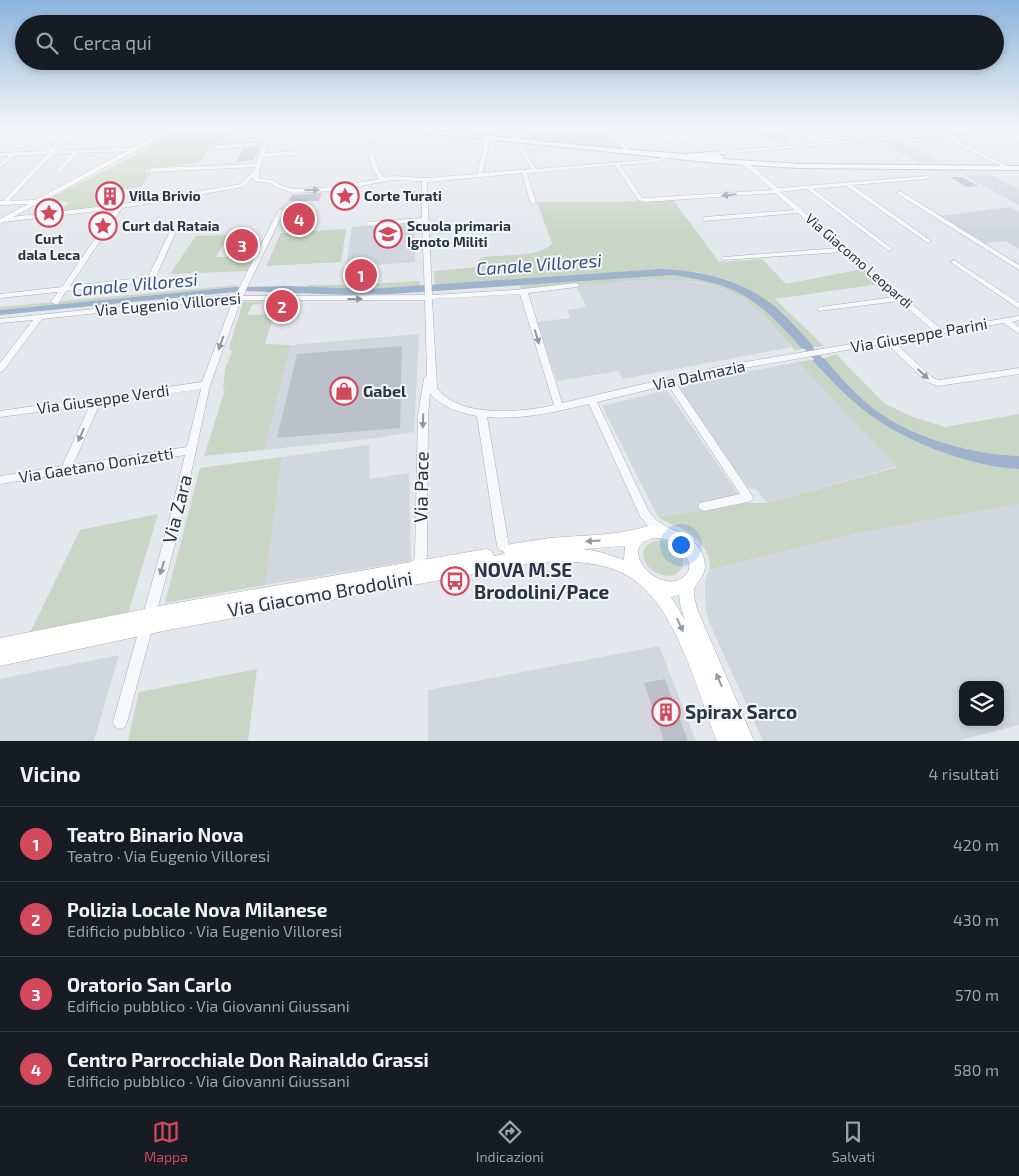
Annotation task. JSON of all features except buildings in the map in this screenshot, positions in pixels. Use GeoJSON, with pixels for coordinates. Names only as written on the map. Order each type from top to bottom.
{"type":"FeatureCollection","features":[{"type":"Feature","properties":{"kind":"main road"},"geometry":{"type":"LineString","coordinates":[[2,221],[110,163]]}},
{"type":"Feature","properties":{"kind":"main road"},"geometry":{"type":"LineString","coordinates":[[742,163],[1019,168]]}},
{"type":"Feature","properties":{"kind":"main road"},"geometry":{"type":"LineString","coordinates":[[758,163],[776,165]]}},
{"type":"Feature","properties":{"kind":"main road"},"geometry":{"type":"LineString","coordinates":[[2,203],[38,201]]}},
{"type":"Feature","properties":{"kind":"main road"},"geometry":{"type":"LineString","coordinates":[[727,741],[694,656],[678,622],[653,585],[638,574],[633,563],[631,554],[634,542],[651,531],[665,532],[681,538],[693,552],[696,569],[686,591],[689,609],[744,741]]}},
{"type":"Feature","properties":{"kind":"main road","name":"Via Giacomo Brodolini"},"geometry":{"type":"LineString","coordinates":[[0,657],[147,622],[412,568],[549,545],[641,536]]}},
{"type":"Feature","properties":{"kind":"main road","name":"Via Giacomo Brodolini"},"geometry":{"type":"LineString","coordinates":[[0,647],[533,556],[571,554],[589,556],[606,559],[638,574]]}},
{"type":"Feature","properties":{"kind":"main road"},"geometry":{"type":"LineString","coordinates":[[653,585],[673,589],[688,583]]}},
{"type":"Feature","properties":{"kind":"street"},"geometry":{"type":"LineString","coordinates":[[2,203],[41,163]]}},
{"type":"Feature","properties":{"kind":"street"},"geometry":{"type":"LineString","coordinates":[[59,171],[67,163]]}},
{"type":"Feature","properties":{"kind":"street"},"geometry":{"type":"LineString","coordinates":[[374,163],[381,180]]}},
{"type":"Feature","properties":{"kind":"street"},"geometry":{"type":"LineString","coordinates":[[478,175],[482,163]]}},
{"type":"Feature","properties":{"kind":"street"},"geometry":{"type":"LineString","coordinates":[[529,163],[534,170]]}},
{"type":"Feature","properties":{"kind":"street"},"geometry":{"type":"LineString","coordinates":[[616,163],[640,199],[645,200],[777,191],[926,177]]}},
{"type":"Feature","properties":{"kind":"street"},"geometry":{"type":"LineString","coordinates":[[256,171],[256,180],[271,180],[278,186],[291,191],[334,189],[381,180],[404,178],[426,180],[621,163]]}},
{"type":"Feature","properties":{"kind":"street","name":"Via Giacomo Leopardi"},"geometry":{"type":"LineString","coordinates":[[742,163],[750,166],[940,332]]}},
{"type":"Feature","properties":{"kind":"street"},"geometry":{"type":"LineString","coordinates":[[998,163],[1009,168]]}},
{"type":"Feature","properties":{"kind":"street"},"geometry":{"type":"LineString","coordinates":[[2,221],[118,208],[242,186],[256,171],[259,164],[152,170]]}},
{"type":"Feature","properties":{"kind":"street"},"geometry":{"type":"LineString","coordinates":[[524,171],[533,202]]}},
{"type":"Feature","properties":{"kind":"street"},"geometry":{"type":"LineString","coordinates":[[426,180],[424,183],[424,220],[430,373],[432,389],[438,400]]}},
{"type":"Feature","properties":{"kind":"street"},"geometry":{"type":"LineString","coordinates":[[847,184],[928,241]]}},
{"type":"Feature","properties":{"kind":"street"},"geometry":{"type":"LineString","coordinates":[[808,188],[889,249]]}},
{"type":"Feature","properties":{"kind":"street"},"geometry":{"type":"LineString","coordinates":[[900,193],[1019,268]]}},
{"type":"Feature","properties":{"kind":"street"},"geometry":{"type":"LineString","coordinates":[[55,302],[118,208]]}},
{"type":"Feature","properties":{"kind":"street","name":"Via Zara"},"geometry":{"type":"LineString","coordinates":[[120,722],[192,450],[206,384],[240,292],[281,211]]}},
{"type":"Feature","properties":{"kind":"street"},"geometry":{"type":"LineString","coordinates":[[705,219],[801,211]]}},
{"type":"Feature","properties":{"kind":"street"},"geometry":{"type":"LineString","coordinates":[[368,224],[424,220]]}},
{"type":"Feature","properties":{"kind":"street"},"geometry":{"type":"LineString","coordinates":[[0,296],[151,279],[175,227]]}},
{"type":"Feature","properties":{"kind":"street"},"geometry":{"type":"LineString","coordinates":[[724,259],[845,250]]}},
{"type":"Feature","properties":{"kind":"street"},"geometry":{"type":"LineString","coordinates":[[954,262],[1019,308]]}},
{"type":"Feature","properties":{"kind":"street","name":"Via Eugenio Villoresi"},"geometry":{"type":"LineString","coordinates":[[0,321],[240,292],[349,299],[427,292],[523,290],[576,285]]}},
{"type":"Feature","properties":{"kind":"street"},"geometry":{"type":"LineString","coordinates":[[523,290],[559,408]]}},
{"type":"Feature","properties":{"kind":"street"},"geometry":{"type":"LineString","coordinates":[[821,309],[901,298]]}},
{"type":"Feature","properties":{"kind":"street"},"geometry":{"type":"LineString","coordinates":[[0,369],[39,317]]}},
{"type":"Feature","properties":{"kind":"street","name":"Via Giuseppe Parini"},"geometry":{"type":"LineString","coordinates":[[807,354],[1019,318]]}},
{"type":"Feature","properties":{"kind":"street"},"geometry":{"type":"LineString","coordinates":[[1005,320],[1019,331]]}},
{"type":"Feature","properties":{"kind":"street"},"geometry":{"type":"LineString","coordinates":[[888,341],[930,380],[938,383],[1019,371]]}},
{"type":"Feature","properties":{"kind":"street","name":"Via Dalmazia"},"geometry":{"type":"LineString","coordinates":[[438,400],[457,409],[481,412],[532,413],[669,380],[807,354]]}},
{"type":"Feature","properties":{"kind":"street","name":"Via Pace"},"geometry":{"type":"LineString","coordinates":[[412,568],[419,563],[421,557],[424,402],[430,373]]}},
{"type":"Feature","properties":{"kind":"street"},"geometry":{"type":"LineString","coordinates":[[669,380],[748,497],[704,506]]}},
{"type":"Feature","properties":{"kind":"street","name":"Via Giuseppe Verdi"},"geometry":{"type":"LineString","coordinates":[[0,414],[206,384]]}},
{"type":"Feature","properties":{"kind":"street"},"geometry":{"type":"LineString","coordinates":[[424,402],[428,399],[438,400]]}},
{"type":"Feature","properties":{"kind":"street"},"geometry":{"type":"LineString","coordinates":[[65,470],[96,400]]}},
{"type":"Feature","properties":{"kind":"street"},"geometry":{"type":"LineString","coordinates":[[592,400],[644,513],[652,523],[665,532]]}},
{"type":"Feature","properties":{"kind":"street"},"geometry":{"type":"LineString","coordinates":[[481,412],[503,546]]}},
{"type":"Feature","properties":{"kind":"street","name":"Via Gaetano Donizetti"},"geometry":{"type":"LineString","coordinates":[[0,480],[192,450]]}},
{"type":"Feature","properties":{"kind":"street"},"geometry":{"type":"LineString","coordinates":[[641,536],[644,513]]}},
{"type":"Feature","properties":{"kind":"shaded area"},"geometry":{"type":"Polygon","coordinates":[[[919,163],[942,164],[921,164],[919,163]]]}},
{"type":"Feature","properties":{"kind":"shaded area"},"geometry":{"type":"Polygon","coordinates":[[[963,175],[992,175],[1019,189],[1019,205],[963,175]]]}},
{"type":"Feature","properties":{"kind":"shaded area"},"geometry":{"type":"Polygon","coordinates":[[[1010,207],[1019,212],[1019,249],[1006,241],[985,243],[941,216],[1010,207]]]}},
{"type":"Feature","properties":{"kind":"shaded area"},"geometry":{"type":"Polygon","coordinates":[[[414,223],[415,262],[346,267],[352,227],[414,223]]]}},
{"type":"Feature","properties":{"kind":"shaded area"},"geometry":{"type":"Polygon","coordinates":[[[673,278],[717,287],[740,297],[757,309],[792,347],[623,379],[619,371],[557,381],[537,322],[570,318],[567,310],[586,307],[576,285],[673,278]]]}},
{"type":"Feature","properties":{"kind":"shaded area","name":"Gabel"},"geometry":{"type":"Polygon","coordinates":[[[419,334],[414,432],[369,439],[264,450],[291,345],[419,334]]]}},
{"type":"Feature","properties":{"kind":"shaded area"},"geometry":{"type":"Polygon","coordinates":[[[798,362],[897,466],[767,503],[757,490],[748,488],[676,385],[798,362]]]}},
{"type":"Feature","properties":{"kind":"shaded area"},"geometry":{"type":"Polygon","coordinates":[[[667,390],[744,503],[658,517],[602,406],[667,390]]]}},
{"type":"Feature","properties":{"kind":"shaded area"},"geometry":{"type":"Polygon","coordinates":[[[369,445],[370,479],[409,473],[411,561],[265,585],[282,457],[369,445]]]}},
{"type":"Feature","properties":{"kind":"shaded area"},"geometry":{"type":"Polygon","coordinates":[[[1019,504],[1019,725],[957,741],[763,741],[709,622],[706,609],[705,583],[709,570],[858,533],[1019,504]]]}},
{"type":"Feature","properties":{"kind":"shaded area"},"geometry":{"type":"Polygon","coordinates":[[[659,646],[696,741],[428,741],[428,690],[659,646]]]}},
{"type":"Feature","properties":{"kind":"shaded area"},"geometry":{"type":"Polygon","coordinates":[[[119,655],[94,741],[0,741],[0,679],[119,655]]]}},
{"type":"Feature","properties":{"kind":"green space"},"geometry":{"type":"Polygon","coordinates":[[[121,163],[198,163],[147,169],[145,172],[151,173],[141,187],[110,190],[95,208],[60,212],[69,202],[44,201],[121,163]]]}},
{"type":"Feature","properties":{"kind":"green space"},"geometry":{"type":"Polygon","coordinates":[[[673,200],[719,262],[762,259],[786,284],[862,269],[879,284],[775,299],[824,346],[814,347],[780,311],[728,280],[697,272],[659,269],[435,285],[434,271],[478,267],[478,261],[482,257],[520,255],[547,248],[552,243],[537,202],[673,200]]]}},
{"type":"Feature","properties":{"kind":"green space"},"geometry":{"type":"Polygon","coordinates":[[[346,229],[341,262],[266,266],[281,233],[346,229]]]}},
{"type":"Feature","properties":{"kind":"green space"},"geometry":{"type":"Polygon","coordinates":[[[229,235],[216,257],[255,256],[247,271],[170,274],[196,236],[229,235]]]}},
{"type":"Feature","properties":{"kind":"green space"},"geometry":{"type":"Polygon","coordinates":[[[660,274],[712,282],[748,297],[771,314],[802,349],[795,350],[755,308],[740,297],[709,285],[692,281],[643,280],[521,289],[520,285],[660,274]]]}},
{"type":"Feature","properties":{"kind":"green space"},"geometry":{"type":"Polygon","coordinates":[[[419,281],[420,286],[392,288],[308,287],[308,285],[350,285],[419,281]]]}},
{"type":"Feature","properties":{"kind":"green space"},"geometry":{"type":"Polygon","coordinates":[[[239,285],[236,287],[0,310],[0,307],[239,285]]]}},
{"type":"Feature","properties":{"kind":"green space"},"geometry":{"type":"Polygon","coordinates":[[[263,301],[262,304],[252,305],[247,315],[274,314],[265,344],[291,345],[264,450],[204,456],[225,390],[223,389],[225,369],[232,352],[229,348],[243,302],[263,301]]]}},
{"type":"Feature","properties":{"kind":"green space"},"geometry":{"type":"Polygon","coordinates":[[[836,354],[885,404],[913,417],[945,427],[1019,414],[1019,456],[980,452],[940,442],[902,426],[863,400],[824,358],[836,354]]]}},
{"type":"Feature","properties":{"kind":"green space"},"geometry":{"type":"Polygon","coordinates":[[[812,360],[839,389],[862,409],[902,435],[962,459],[1001,468],[1019,469],[1019,504],[858,533],[709,570],[708,556],[699,541],[688,532],[658,517],[744,503],[767,503],[897,467],[798,362],[812,360]]]}},
{"type":"Feature","properties":{"kind":"green space"},"geometry":{"type":"Polygon","coordinates":[[[282,457],[265,585],[165,603],[200,468],[282,457]]]}},
{"type":"Feature","properties":{"kind":"green space"},"geometry":{"type":"Polygon","coordinates":[[[158,514],[128,614],[29,635],[80,530],[158,514]]]}},
{"type":"Feature","properties":{"kind":"green space"},"geometry":{"type":"Polygon","coordinates":[[[661,540],[671,543],[681,553],[683,567],[675,575],[665,575],[656,572],[645,561],[643,554],[645,548],[651,543],[661,540]]]}},
{"type":"Feature","properties":{"kind":"green space"},"geometry":{"type":"Polygon","coordinates":[[[257,669],[248,741],[128,741],[139,692],[257,669]]]}},
{"type":"Feature","properties":{"kind":"water"},"geometry":{"type":"Polygon","coordinates":[[[659,269],[707,275],[723,279],[753,292],[780,311],[814,347],[802,349],[759,306],[731,289],[714,283],[672,275],[391,294],[346,295],[245,291],[0,315],[0,310],[236,287],[290,286],[368,289],[659,269]]]}},
{"type":"Feature","properties":{"kind":"water"},"geometry":{"type":"Polygon","coordinates":[[[824,358],[863,400],[902,426],[940,442],[980,452],[1019,456],[1019,469],[1001,468],[962,459],[902,435],[870,415],[854,402],[812,360],[824,358]]]}},
{"type":"Feature","properties":{"kind":"waterway","name":"Canale Villoresi"},"geometry":{"type":"LineString","coordinates":[[803,342],[825,366]]}},
{"type":"Feature","properties":{"kind":"place","name":"Villa Brivio"},"geometry":{"type":"Point","coordinates":[110,196]}},
{"type":"Feature","properties":{"kind":"place","name":"Corte Turati"},"geometry":{"type":"Point","coordinates":[345,196]}},
{"type":"Feature","properties":{"kind":"place","name":"Curt dala Leca"},"geometry":{"type":"Point","coordinates":[49,213]}},
{"type":"Feature","properties":{"kind":"place","name":"Centro Parrocchiale Don Rainaldo Grassi"},"geometry":{"type":"Point","coordinates":[299,219]}},
{"type":"Feature","properties":{"kind":"place","name":"Curt dal Rataia"},"geometry":{"type":"Point","coordinates":[103,226]}},
{"type":"Feature","properties":{"kind":"place","name":"Scuola primaria Ignoto Militi"},"geometry":{"type":"Point","coordinates":[388,234]}},
{"type":"Feature","properties":{"kind":"place","name":"Oratorio San Carlo"},"geometry":{"type":"Point","coordinates":[242,245]}},
{"type":"Feature","properties":{"kind":"place","name":"Teatro Binario Nova"},"geometry":{"type":"Point","coordinates":[361,275]}},
{"type":"Feature","properties":{"kind":"place","name":"Polizia Locale Nova Milanese"},"geometry":{"type":"Point","coordinates":[282,306]}},
{"type":"Feature","properties":{"kind":"place","name":"Gabel"},"geometry":{"type":"Point","coordinates":[344,391]}},
{"type":"Feature","properties":{"kind":"place","name":"NOVA M.SE Brodolini/Pace"},"geometry":{"type":"Point","coordinates":[455,581]}},
{"type":"Feature","properties":{"kind":"place","name":"Spirax Sarco"},"geometry":{"type":"Point","coordinates":[666,712]}}]}
